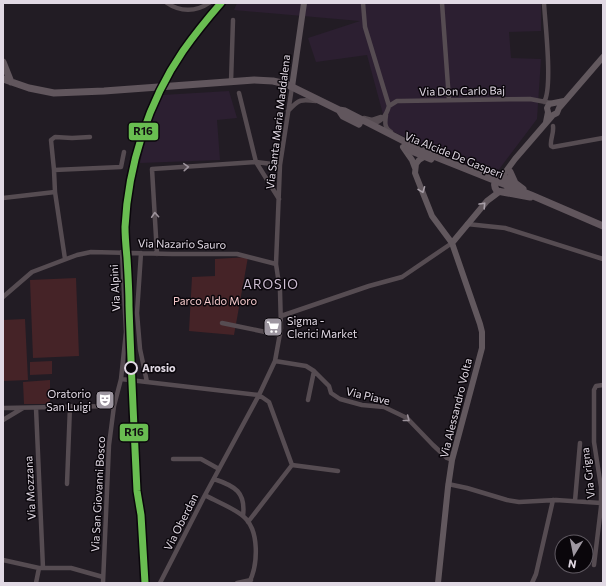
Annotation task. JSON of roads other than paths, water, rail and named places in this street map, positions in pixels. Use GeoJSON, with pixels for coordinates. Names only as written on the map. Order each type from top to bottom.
{"type":"FeatureCollection","features":[{"type":"Feature","properties":{"kind":"main road"},"geometry":{"type":"LineString","coordinates":[[3,62],[11,82]]}},
{"type":"Feature","properties":{"kind":"main road","name":"Via Alcide De Gasperi"},"geometry":{"type":"LineString","coordinates":[[3,79],[29,88],[54,93],[231,82],[264,81],[280,83],[292,87],[361,122],[369,122],[430,157],[496,181],[506,188],[531,196],[603,226]]}},
{"type":"Feature","properties":{"kind":"main road","name":"Via Alcide De Gasperi"},"geometry":{"type":"LineString","coordinates":[[343,113],[403,147],[496,181]]}},
{"type":"Feature","properties":{"kind":"main road"},"geometry":{"type":"LineString","coordinates":[[511,169],[515,183],[529,192],[531,196]]}},
{"type":"Feature","properties":{"kind":"main road"},"geometry":{"type":"LineString","coordinates":[[496,181],[495,189],[506,188]]}},
{"type":"Feature","properties":{"kind":"street"},"geometry":{"type":"LineString","coordinates":[[167,3],[174,8],[184,10],[197,9],[209,3]]}},
{"type":"Feature","properties":{"kind":"street","name":"Via Santa Maria Maddalena"},"geometry":{"type":"LineString","coordinates":[[275,361],[280,335],[281,316],[280,291],[276,264],[280,165],[304,3]]}},
{"type":"Feature","properties":{"kind":"street"},"geometry":{"type":"LineString","coordinates":[[363,3],[365,28],[373,60],[389,106],[381,121],[369,122]]}},
{"type":"Feature","properties":{"kind":"street"},"geometry":{"type":"LineString","coordinates":[[442,3],[449,100]]}},
{"type":"Feature","properties":{"kind":"street"},"geometry":{"type":"LineString","coordinates":[[496,181],[511,169],[546,123],[550,106],[544,3]]}},
{"type":"Feature","properties":{"kind":"street"},"geometry":{"type":"LineString","coordinates":[[231,82],[233,20]]}},
{"type":"Feature","properties":{"kind":"street"},"geometry":{"type":"LineString","coordinates":[[550,106],[567,100],[603,58]]}},
{"type":"Feature","properties":{"kind":"street"},"geometry":{"type":"LineString","coordinates":[[239,93],[256,162],[279,198]]}},
{"type":"Feature","properties":{"kind":"street","name":"Via Don Carlo Baj"},"geometry":{"type":"LineString","coordinates":[[389,106],[397,101],[530,99],[538,100],[550,106]]}},
{"type":"Feature","properties":{"kind":"street"},"geometry":{"type":"LineString","coordinates":[[288,110],[297,102],[302,100],[324,103]]}},
{"type":"Feature","properties":{"kind":"street","name":"Via Alcide De Gasperi"},"geometry":{"type":"LineString","coordinates":[[386,114],[387,129],[390,132],[428,151],[428,156]]}},
{"type":"Feature","properties":{"kind":"street"},"geometry":{"type":"LineString","coordinates":[[553,126],[554,132],[551,144],[553,147],[603,138]]}},
{"type":"Feature","properties":{"kind":"street"},"geometry":{"type":"LineString","coordinates":[[65,259],[55,192],[51,140],[54,137],[90,137]]}},
{"type":"Feature","properties":{"kind":"street","name":"Via Alessandro Volta"},"geometry":{"type":"LineString","coordinates":[[403,147],[412,160],[415,173],[432,216],[452,243],[480,324],[482,340],[482,348],[452,460],[448,484],[438,583]]}},
{"type":"Feature","properties":{"kind":"street"},"geometry":{"type":"LineString","coordinates":[[54,170],[121,167],[124,152]]}},
{"type":"Feature","properties":{"kind":"street"},"geometry":{"type":"LineString","coordinates":[[415,168],[419,160],[428,156]]}},
{"type":"Feature","properties":{"kind":"street"},"geometry":{"type":"LineString","coordinates":[[157,254],[152,169],[256,162],[280,165]]}},
{"type":"Feature","properties":{"kind":"street"},"geometry":{"type":"LineString","coordinates":[[281,316],[368,286],[402,277],[452,243],[487,201],[506,188],[511,169]]}},
{"type":"Feature","properties":{"kind":"street"},"geometry":{"type":"LineString","coordinates":[[3,198],[55,192]]}},
{"type":"Feature","properties":{"kind":"street"},"geometry":{"type":"LineString","coordinates":[[467,224],[505,228],[603,259]]}},
{"type":"Feature","properties":{"kind":"street","name":"Via Nazario Sauro"},"geometry":{"type":"LineString","coordinates":[[3,297],[32,272],[65,259],[91,252],[237,254],[276,264]]}},
{"type":"Feature","properties":{"kind":"street","name":"Via Alpini"},"geometry":{"type":"LineString","coordinates":[[121,379],[126,322],[122,252]]}},
{"type":"Feature","properties":{"kind":"street"},"geometry":{"type":"LineString","coordinates":[[141,253],[137,313],[140,349],[147,382]]}},
{"type":"Feature","properties":{"kind":"street"},"geometry":{"type":"LineString","coordinates":[[222,323],[280,335]]}},
{"type":"Feature","properties":{"kind":"street","name":"Via Piave"},"geometry":{"type":"LineString","coordinates":[[275,361],[306,366],[329,386],[331,393],[340,399],[362,405],[384,407],[407,418],[433,446],[447,458],[452,460]]}},
{"type":"Feature","properties":{"kind":"street","name":"Via Oberdan"},"geometry":{"type":"LineString","coordinates":[[160,583],[259,395],[275,361]]}},
{"type":"Feature","properties":{"kind":"street"},"geometry":{"type":"LineString","coordinates":[[308,400],[314,372]]}},
{"type":"Feature","properties":{"kind":"street"},"geometry":{"type":"LineString","coordinates":[[121,379],[259,395],[270,402],[292,465]]}},
{"type":"Feature","properties":{"kind":"street","name":"Via San Giovanni Bosco"},"geometry":{"type":"LineString","coordinates":[[102,583],[109,445],[114,406],[121,379]]}},
{"type":"Feature","properties":{"kind":"street","name":"Via Grigna"},"geometry":{"type":"LineString","coordinates":[[594,565],[601,503],[601,484],[594,442],[594,390],[596,386],[603,386]]}},
{"type":"Feature","properties":{"kind":"street"},"geometry":{"type":"LineString","coordinates":[[67,484],[70,406]]}},
{"type":"Feature","properties":{"kind":"street"},"geometry":{"type":"LineString","coordinates":[[3,408],[114,406]]}},
{"type":"Feature","properties":{"kind":"street"},"geometry":{"type":"LineString","coordinates":[[3,420],[23,408]]}},
{"type":"Feature","properties":{"kind":"street","name":"Via Mozzana"},"geometry":{"type":"LineString","coordinates":[[36,408],[41,568],[36,583]]}},
{"type":"Feature","properties":{"kind":"street"},"geometry":{"type":"LineString","coordinates":[[575,501],[580,443]]}},
{"type":"Feature","properties":{"kind":"street"},"geometry":{"type":"LineString","coordinates":[[173,459],[201,459],[219,469]]}},
{"type":"Feature","properties":{"kind":"street"},"geometry":{"type":"LineString","coordinates":[[292,465],[338,471]]}},
{"type":"Feature","properties":{"kind":"street"},"geometry":{"type":"LineString","coordinates":[[248,522],[292,465]]}},
{"type":"Feature","properties":{"kind":"street"},"geometry":{"type":"LineString","coordinates":[[214,479],[234,488],[242,494],[244,516]]}},
{"type":"Feature","properties":{"kind":"street"},"geometry":{"type":"LineString","coordinates":[[448,484],[519,502],[553,500],[601,503]]}},
{"type":"Feature","properties":{"kind":"street"},"geometry":{"type":"LineString","coordinates":[[205,495],[244,516],[248,522],[256,547],[254,575],[250,581],[237,583]]}},
{"type":"Feature","properties":{"kind":"street"},"geometry":{"type":"LineString","coordinates":[[532,583],[536,574],[553,500]]}},
{"type":"Feature","properties":{"kind":"street"},"geometry":{"type":"LineString","coordinates":[[3,560],[41,568],[71,568],[103,576]]}},
{"type":"Feature","properties":{"kind":"place","name":"Sigma - Clerici Market"},"geometry":{"type":"Point","coordinates":[273,327]}},
{"type":"Feature","properties":{"kind":"place","name":"Arosio"},"geometry":{"type":"Point","coordinates":[131,368]}},
{"type":"Feature","properties":{"kind":"place","name":"Oratorio San Luigi"},"geometry":{"type":"Point","coordinates":[105,400]}},
{"type":"Feature","properties":{"kind":"district","name":"AROSIO"},"geometry":{"type":"Point","coordinates":[271,284]}},
{"type":"Feature","properties":{"kind":"park label","name":"Parco Aldo Moro"},"geometry":{"type":"Point","coordinates":[215,301]}}]}
